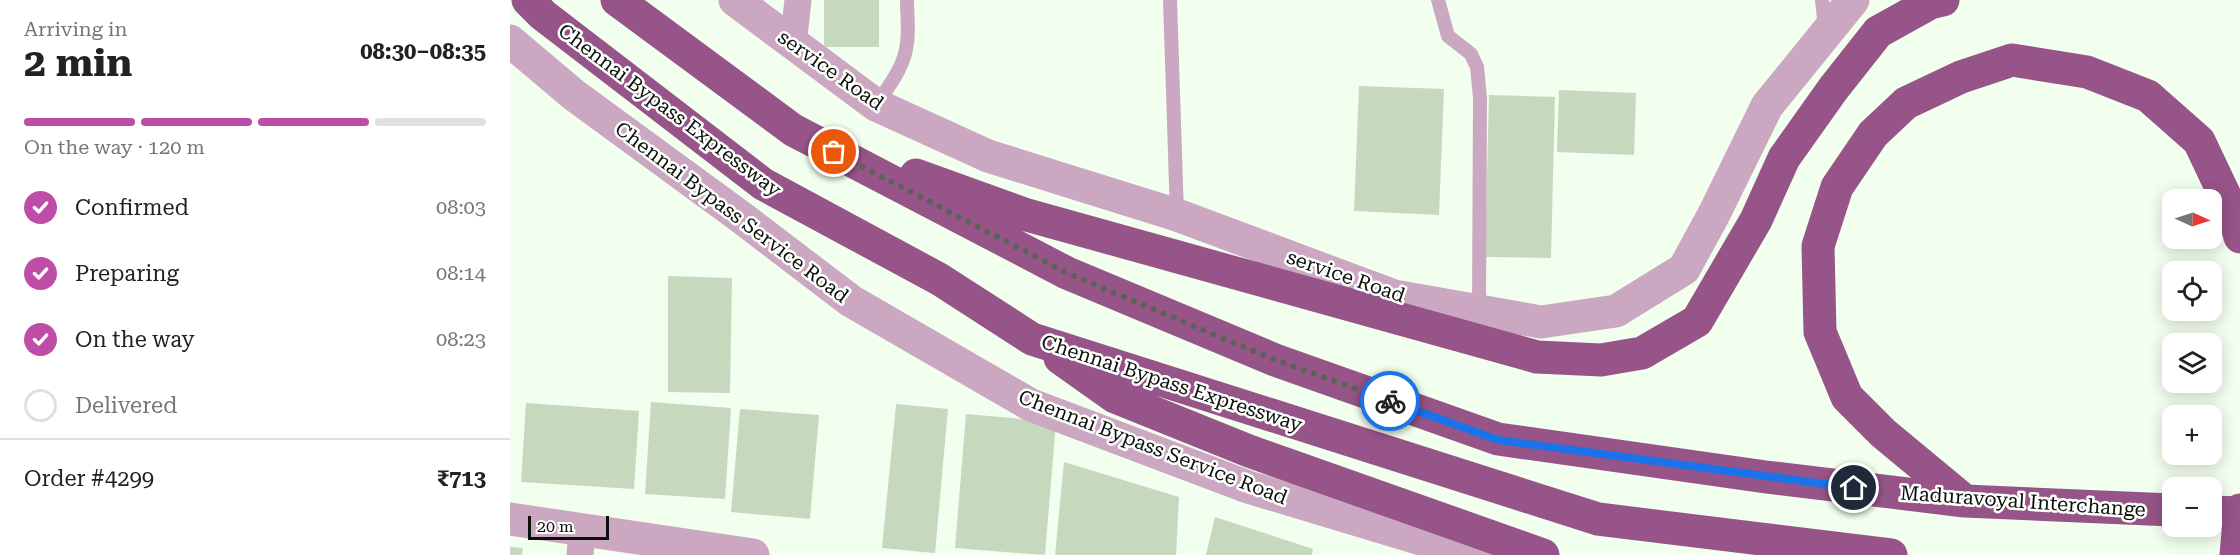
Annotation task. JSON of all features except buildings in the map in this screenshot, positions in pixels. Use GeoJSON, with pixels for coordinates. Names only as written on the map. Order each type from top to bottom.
{"type":"FeatureCollection","features":[{"type":"Feature","properties":{"kind":"highway","name":"Chennai Bypass Expressway"},"geometry":{"type":"LineString","coordinates":[[528,0],[543,15],[763,184],[939,279],[1032,339],[1598,519],[1761,541],[1891,555]]}},
{"type":"Feature","properties":{"kind":"highway"},"geometry":{"type":"LineString","coordinates":[[617,0],[793,130],[1027,215],[1537,357],[1600,360],[1642,353],[1697,321],[1756,220],[1784,158],[1833,89],[1878,32],[1930,3],[1943,0]]}},
{"type":"Feature","properties":{"kind":"highway"},"geometry":{"type":"LineString","coordinates":[[1965,501],[1883,434],[1847,397],[1820,332],[1818,246],[1837,187],[1873,134],[1906,103],[1961,76],[2012,60],[2087,72],[2148,96],[2199,141],[2234,215],[2240,237]]}},
{"type":"Feature","properties":{"kind":"highway","name":"Maduravoyal Interchange"},"geometry":{"type":"LineString","coordinates":[[793,130],[1067,273],[1275,360],[1498,440],[1766,477],[1965,501],[2162,510]]}},
{"type":"Feature","properties":{"kind":"highway"},"geometry":{"type":"LineString","coordinates":[[1032,339],[1115,397],[1249,451],[1543,555]]}},
{"type":"Feature","properties":{"kind":"highway"},"geometry":{"type":"LineString","coordinates":[[2222,512],[2240,512],[2236,555]]}},
{"type":"Feature","properties":{"kind":"street","name":"service Road"},"geometry":{"type":"LineString","coordinates":[[735,0],[876,105],[988,156],[1177,215],[1394,296],[1541,322],[1616,311],[1684,269],[1767,106],[1853,0]]}},
{"type":"Feature","properties":{"kind":"street"},"geometry":{"type":"LineString","coordinates":[[793,45],[798,0]]}},
{"type":"Feature","properties":{"kind":"street","name":"Chennai Bypass Service Road"},"geometry":{"type":"LineString","coordinates":[[512,44],[574,95],[851,301],[1031,405],[1248,487],[1431,542],[1507,542]]}},
{"type":"Feature","properties":{"kind":"street"},"geometry":{"type":"LineString","coordinates":[[510,519],[581,543],[738,554]]}},
{"type":"Feature","properties":{"kind":"lane"},"geometry":{"type":"LineString","coordinates":[[876,105],[898,72],[904,57],[908,43],[907,0]]}},
{"type":"Feature","properties":{"kind":"lane"},"geometry":{"type":"LineString","coordinates":[[1170,0],[1177,215]]}},
{"type":"Feature","properties":{"kind":"lane"},"geometry":{"type":"LineString","coordinates":[[1438,0],[1448,36],[1471,54],[1477,67],[1480,98],[1479,311]]}},
{"type":"Feature","properties":{"kind":"lane"},"geometry":{"type":"LineString","coordinates":[[1822,0],[1825,33]]}},
{"type":"Feature","properties":{"kind":"way so far"},"geometry":{"type":"LineString","coordinates":[[834,152],[1067,273],[1275,360],[1390,401]]}},
{"type":"Feature","properties":{"kind":"route"},"geometry":{"type":"LineString","coordinates":[[1390,401],[1498,440],[1854,488]]}}]}
